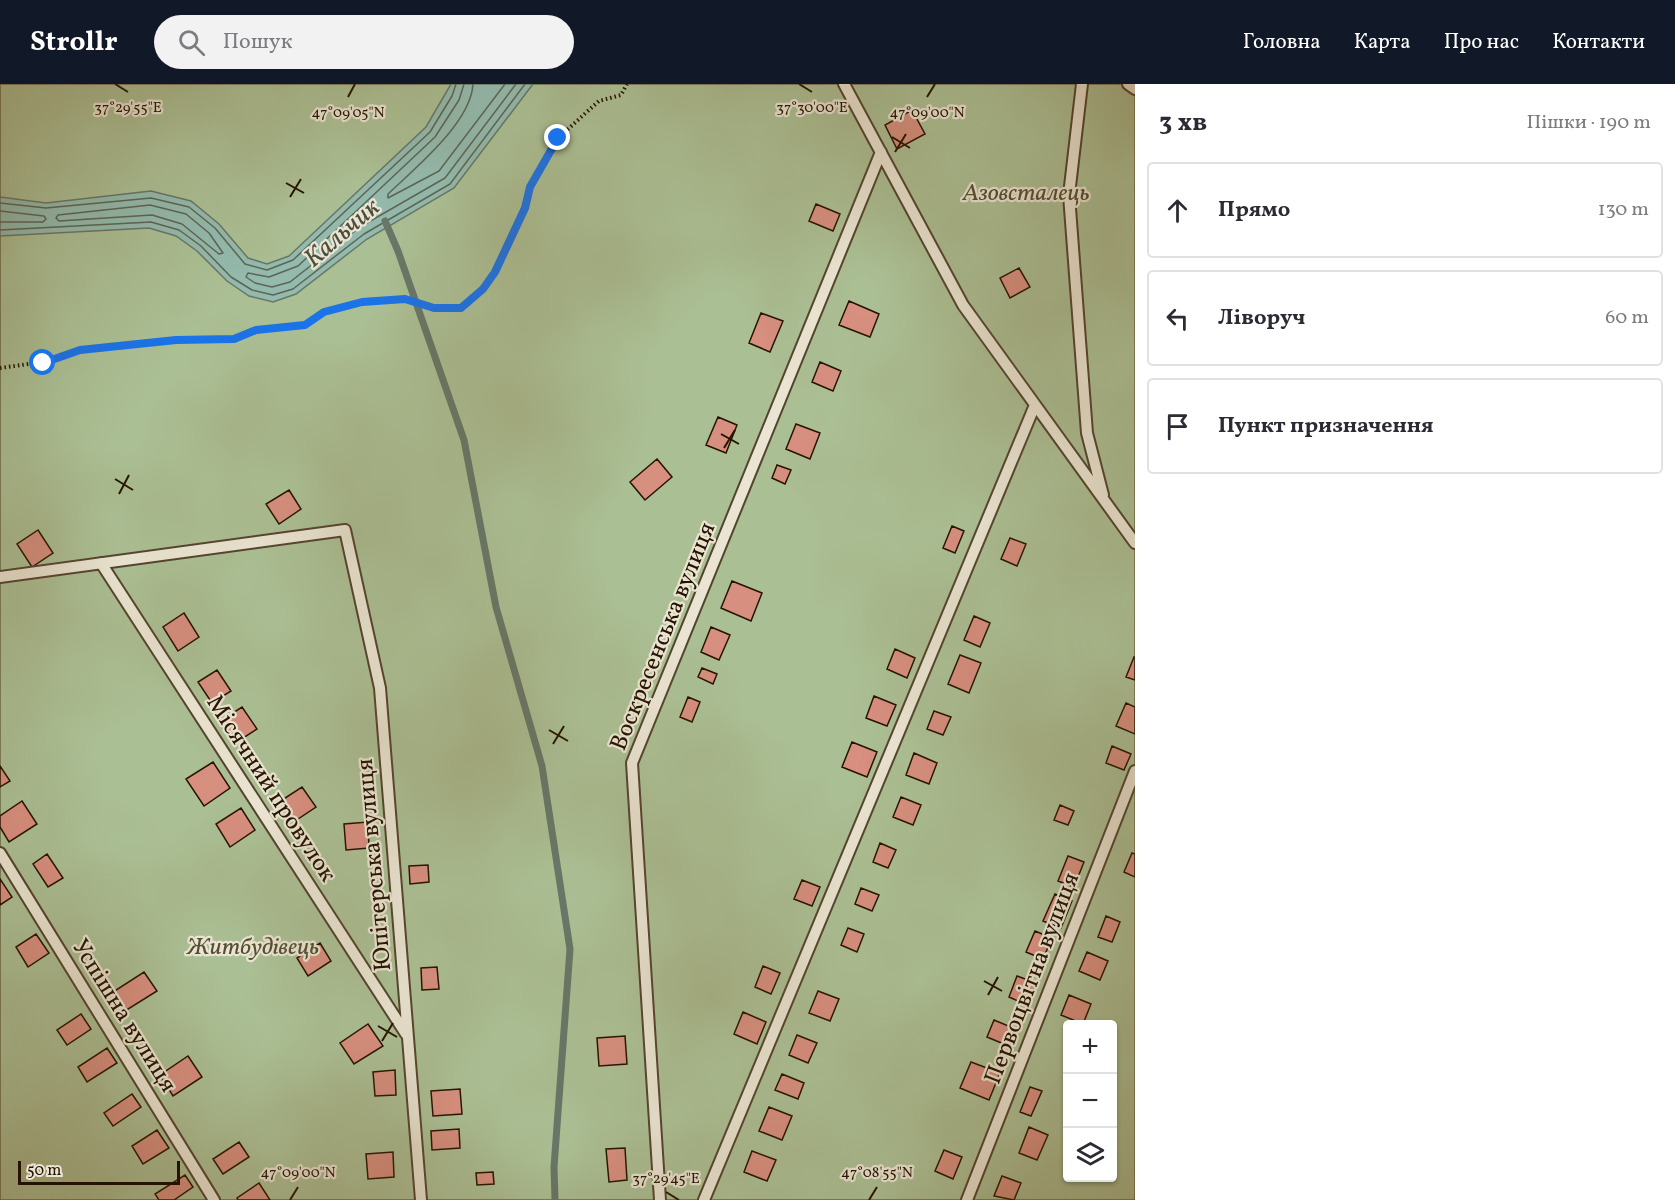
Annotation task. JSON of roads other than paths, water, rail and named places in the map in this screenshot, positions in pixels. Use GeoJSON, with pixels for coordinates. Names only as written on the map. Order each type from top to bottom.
{"type":"FeatureCollection","features":[{"type":"Feature","properties":{"kind":"lane"},"geometry":{"type":"LineString","coordinates":[[844,84],[963,305],[1135,543]]}},
{"type":"Feature","properties":{"kind":"lane"},"geometry":{"type":"LineString","coordinates":[[1082,84],[1069,195],[1087,433],[1105,501]]}},
{"type":"Feature","properties":{"kind":"lane"},"geometry":{"type":"LineString","coordinates":[[1128,84],[1135,89]]}},
{"type":"Feature","properties":{"kind":"lane","name":"Воскресенська вулиця"},"geometry":{"type":"LineString","coordinates":[[660,1200],[632,763],[881,152]]}},
{"type":"Feature","properties":{"kind":"lane"},"geometry":{"type":"LineString","coordinates":[[704,1200],[1035,405]]}},
{"type":"Feature","properties":{"kind":"lane","name":"Юпітерська вулиця"},"geometry":{"type":"LineString","coordinates":[[101,563],[345,530],[380,688],[421,1200]]}},
{"type":"Feature","properties":{"kind":"lane"},"geometry":{"type":"LineString","coordinates":[[0,577],[101,563]]}},
{"type":"Feature","properties":{"kind":"lane","name":"Місячний провулок"},"geometry":{"type":"LineString","coordinates":[[101,563],[408,1036]]}},
{"type":"Feature","properties":{"kind":"lane","name":"Первоцвітна вулиця"},"geometry":{"type":"LineString","coordinates":[[967,1200],[1135,771]]}},
{"type":"Feature","properties":{"kind":"lane","name":"Успішна вулиця"},"geometry":{"type":"LineString","coordinates":[[0,853],[214,1200]]}},
{"type":"Feature","properties":{"kind":"water","name":"Кальчик"},"geometry":{"type":"Polygon","coordinates":[[[451,84],[533,84],[454,188],[367,239],[296,294],[273,302],[249,296],[227,281],[197,251],[176,236],[149,228],[0,236],[0,197],[46,203],[151,191],[191,201],[219,224],[248,258],[267,264],[289,256],[426,127],[451,84]]]}},
{"type":"Feature","properties":{"kind":"waterway","name":"Кальчик"},"geometry":{"type":"LineString","coordinates":[[385,221],[398,251],[464,440],[496,607],[542,766],[570,949],[554,1167],[555,1200]]}},
{"type":"Feature","properties":{"kind":"park label","name":"Азовсталець"},"geometry":{"type":"Point","coordinates":[1026,192]}},
{"type":"Feature","properties":{"kind":"park label","name":"Житбудівець"},"geometry":{"type":"Point","coordinates":[253,946]}}]}
